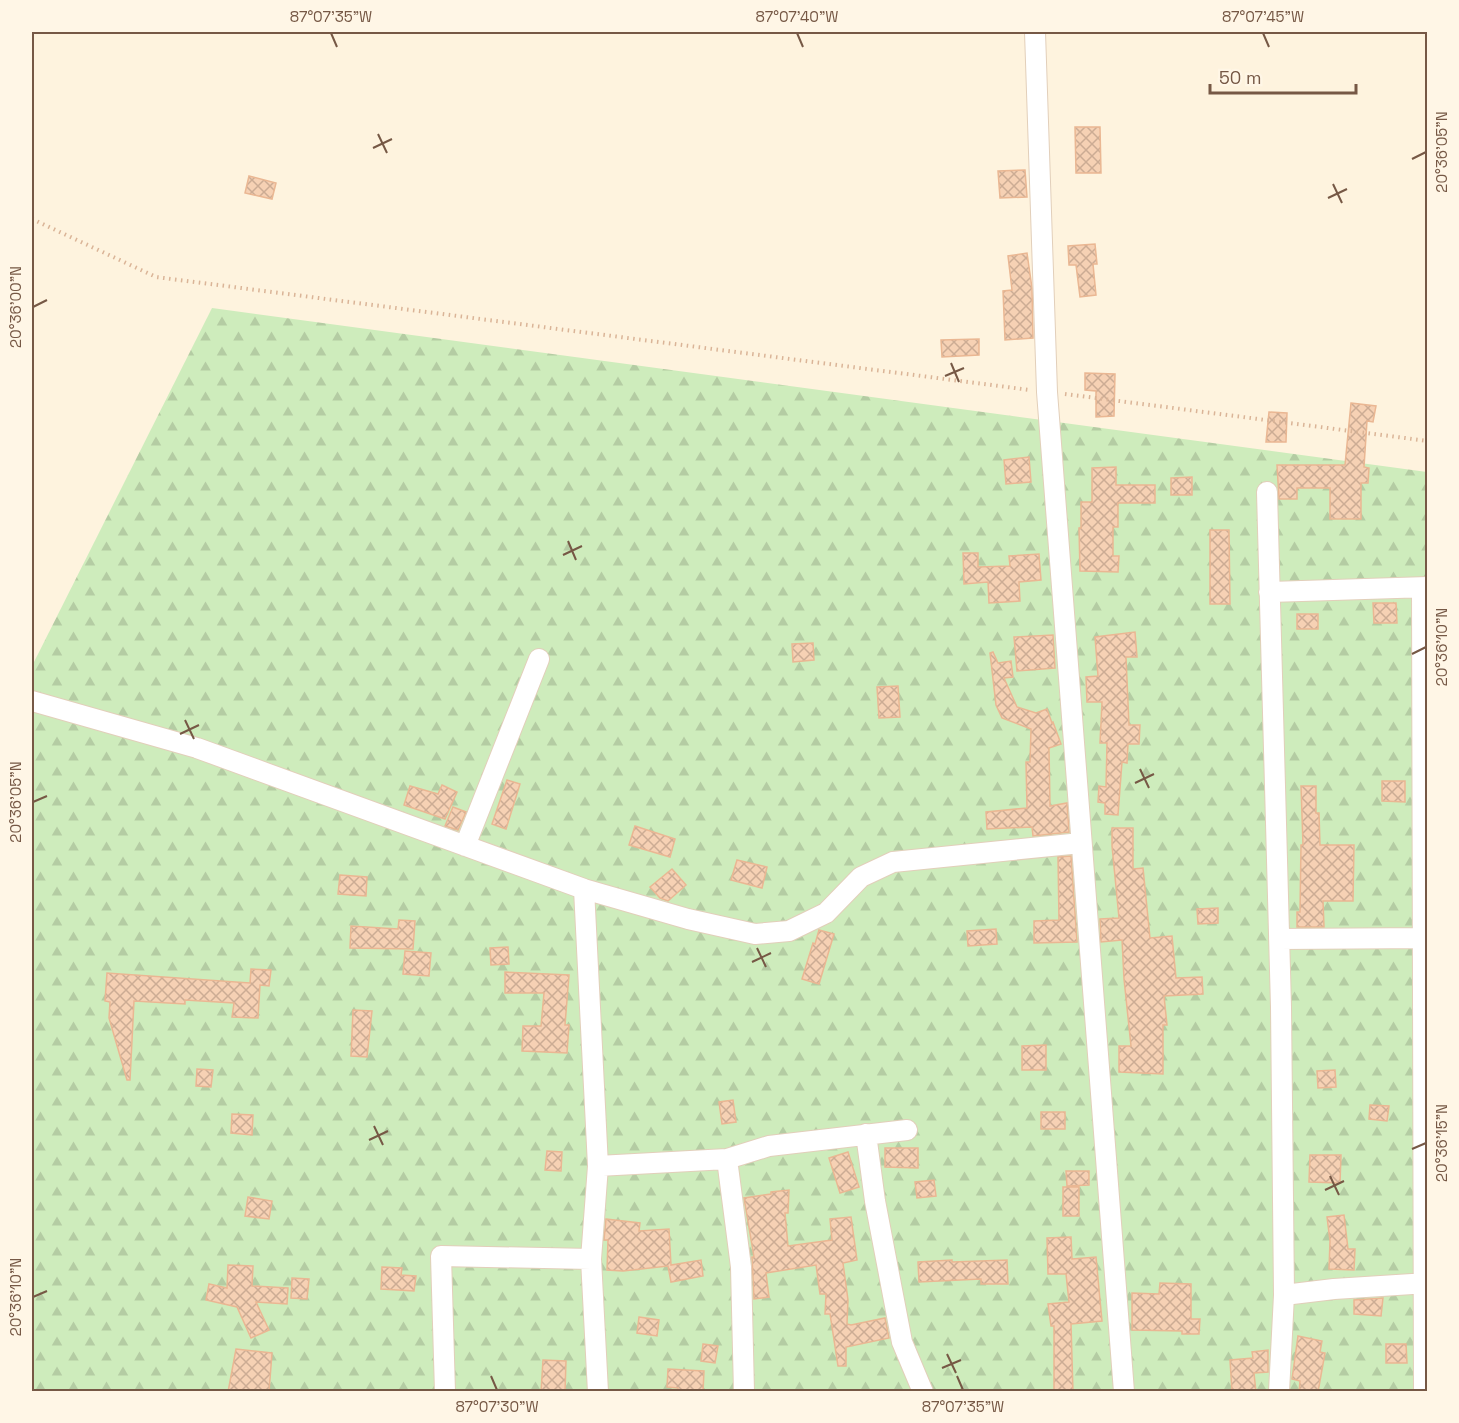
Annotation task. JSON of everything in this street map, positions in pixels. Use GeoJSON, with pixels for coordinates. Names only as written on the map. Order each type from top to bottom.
{"type":"FeatureCollection","features":[{"type":"Feature","properties":{"kind":"street"},"geometry":{"type":"LineString","coordinates":[[1035,32],[1047,392],[1124,1392]]}},
{"type":"Feature","properties":{"kind":"street"},"geometry":{"type":"LineString","coordinates":[[1267,492],[1279,939],[1284,1295],[1279,1392]]}},
{"type":"Feature","properties":{"kind":"street"},"geometry":{"type":"LineString","coordinates":[[1269,592],[1425,587],[1426,1283],[1424,1392]]}},
{"type":"Feature","properties":{"kind":"street"},"geometry":{"type":"LineString","coordinates":[[465,846],[539,659]]}},
{"type":"Feature","properties":{"kind":"street"},"geometry":{"type":"LineString","coordinates":[[32,700],[197,748],[584,889],[688,919],[755,934],[789,931],[826,913],[861,877],[893,862],[1081,843]]}},
{"type":"Feature","properties":{"kind":"street"},"geometry":{"type":"LineString","coordinates":[[584,889],[598,1166],[591,1259],[598,1392]]}},
{"type":"Feature","properties":{"kind":"street"},"geometry":{"type":"LineString","coordinates":[[1279,939],[1425,938]]}},
{"type":"Feature","properties":{"kind":"street"},"geometry":{"type":"LineString","coordinates":[[598,1166],[727,1159],[769,1146],[907,1130]]}},
{"type":"Feature","properties":{"kind":"street"},"geometry":{"type":"LineString","coordinates":[[866,1134],[875,1201],[902,1342],[922,1392]]}},
{"type":"Feature","properties":{"kind":"street"},"geometry":{"type":"LineString","coordinates":[[727,1159],[741,1267],[744,1392]]}},
{"type":"Feature","properties":{"kind":"street"},"geometry":{"type":"LineString","coordinates":[[445,1392],[441,1256],[591,1259]]}},
{"type":"Feature","properties":{"kind":"street"},"geometry":{"type":"LineString","coordinates":[[1284,1295],[1426,1283]]}},
{"type":"Feature","properties":{"kind":"path"},"geometry":{"type":"LineString","coordinates":[[32,219],[156,277],[1428,441]]}},
{"type":"Feature","properties":{"kind":"green space"},"geometry":{"type":"Polygon","coordinates":[[[212,308],[1427,472],[1427,1391],[32,1391],[32,666],[212,308]]]}},
{"type":"Feature","properties":{"kind":"building"},"geometry":{"type":"Polygon","coordinates":[[[1075,127],[1100,127],[1101,173],[1076,173],[1075,127]]]}},
{"type":"Feature","properties":{"kind":"building"},"geometry":{"type":"Polygon","coordinates":[[[1025,170],[1027,197],[1000,198],[998,171],[1025,170]]]}},
{"type":"Feature","properties":{"kind":"building"},"geometry":{"type":"Polygon","coordinates":[[[249,176],[276,183],[272,199],[245,193],[249,176]]]}},
{"type":"Feature","properties":{"kind":"building"},"geometry":{"type":"Polygon","coordinates":[[[1095,244],[1097,264],[1093,264],[1096,295],[1080,297],[1076,265],[1069,265],[1068,246],[1095,244]]]}},
{"type":"Feature","properties":{"kind":"building"},"geometry":{"type":"Polygon","coordinates":[[[1027,253],[1032,288],[1033,338],[1005,340],[1003,291],[1012,290],[1008,256],[1027,253]]]}},
{"type":"Feature","properties":{"kind":"building"},"geometry":{"type":"Polygon","coordinates":[[[979,339],[979,355],[942,357],[941,340],[979,339]]]}},
{"type":"Feature","properties":{"kind":"building"},"geometry":{"type":"Polygon","coordinates":[[[1085,373],[1115,374],[1114,416],[1096,417],[1096,391],[1085,390],[1085,373]]]}},
{"type":"Feature","properties":{"kind":"building"},"geometry":{"type":"Polygon","coordinates":[[[1351,403],[1376,406],[1373,422],[1367,421],[1364,467],[1369,468],[1368,483],[1361,483],[1361,519],[1330,519],[1330,488],[1297,488],[1297,499],[1279,499],[1277,465],[1345,465],[1351,403]]]}},
{"type":"Feature","properties":{"kind":"building"},"geometry":{"type":"Polygon","coordinates":[[[1269,412],[1287,413],[1286,442],[1266,442],[1269,412]]]}},
{"type":"Feature","properties":{"kind":"building"},"geometry":{"type":"Polygon","coordinates":[[[1029,457],[1031,482],[1006,484],[1004,460],[1029,457]]]}},
{"type":"Feature","properties":{"kind":"building"},"geometry":{"type":"Polygon","coordinates":[[[1116,467],[1116,485],[1155,485],[1155,503],[1118,503],[1118,527],[1113,527],[1113,556],[1119,556],[1118,572],[1080,571],[1081,502],[1092,502],[1092,468],[1116,467]]]}},
{"type":"Feature","properties":{"kind":"building"},"geometry":{"type":"Polygon","coordinates":[[[1192,477],[1192,495],[1171,495],[1171,478],[1192,477]]]}},
{"type":"Feature","properties":{"kind":"building"},"geometry":{"type":"Polygon","coordinates":[[[1210,530],[1229,530],[1230,604],[1210,604],[1210,530]]]}},
{"type":"Feature","properties":{"kind":"building"},"geometry":{"type":"Polygon","coordinates":[[[963,553],[978,553],[978,567],[1010,566],[1009,556],[1039,554],[1041,580],[1019,582],[1020,601],[989,603],[988,582],[964,584],[963,553]]]}},
{"type":"Feature","properties":{"kind":"building"},"geometry":{"type":"Polygon","coordinates":[[[1373,603],[1396,603],[1397,623],[1374,623],[1373,603]]]}},
{"type":"Feature","properties":{"kind":"building"},"geometry":{"type":"Polygon","coordinates":[[[1297,614],[1318,614],[1318,629],[1297,629],[1297,614]]]}},
{"type":"Feature","properties":{"kind":"building"},"geometry":{"type":"Polygon","coordinates":[[[1135,632],[1137,657],[1126,657],[1129,725],[1140,725],[1139,744],[1128,744],[1127,763],[1122,762],[1118,815],[1105,814],[1105,803],[1098,802],[1099,786],[1106,787],[1107,743],[1100,743],[1102,702],[1087,702],[1086,677],[1098,676],[1095,637],[1135,632]]]}},
{"type":"Feature","properties":{"kind":"building"},"geometry":{"type":"Polygon","coordinates":[[[1053,635],[1055,668],[1017,671],[1014,637],[1053,635]]]}},
{"type":"Feature","properties":{"kind":"building"},"geometry":{"type":"Polygon","coordinates":[[[813,643],[814,660],[793,662],[792,644],[813,643]]]}},
{"type":"Feature","properties":{"kind":"building"},"geometry":{"type":"Polygon","coordinates":[[[993,652],[998,663],[1011,661],[1013,677],[1004,678],[1017,707],[1036,713],[1047,709],[1053,722],[1061,744],[1049,748],[1050,806],[1067,803],[1069,832],[1033,836],[1032,827],[987,829],[986,812],[1027,808],[1026,762],[1030,762],[1031,729],[1002,718],[996,705],[990,653],[993,652]]]}},
{"type":"Feature","properties":{"kind":"building"},"geometry":{"type":"Polygon","coordinates":[[[898,686],[900,717],[879,718],[877,687],[898,686]]]}},
{"type":"Feature","properties":{"kind":"building"},"geometry":{"type":"Polygon","coordinates":[[[507,780],[520,784],[506,829],[492,824],[507,780]]]}},
{"type":"Feature","properties":{"kind":"building"},"geometry":{"type":"Polygon","coordinates":[[[1382,781],[1405,781],[1405,802],[1382,801],[1382,781]]]}},
{"type":"Feature","properties":{"kind":"building"},"geometry":{"type":"Polygon","coordinates":[[[442,785],[457,792],[445,819],[404,805],[410,786],[438,794],[442,785]]]}},
{"type":"Feature","properties":{"kind":"building"},"geometry":{"type":"Polygon","coordinates":[[[1301,786],[1316,786],[1316,813],[1319,813],[1320,845],[1354,845],[1353,901],[1323,901],[1324,927],[1297,927],[1297,912],[1300,912],[1301,845],[1303,845],[1301,786]]]}},
{"type":"Feature","properties":{"kind":"building"},"geometry":{"type":"Polygon","coordinates":[[[453,807],[466,812],[458,830],[445,826],[453,807]]]}},
{"type":"Feature","properties":{"kind":"building"},"geometry":{"type":"Polygon","coordinates":[[[635,826],[675,839],[670,857],[629,845],[635,826]]]}},
{"type":"Feature","properties":{"kind":"building"},"geometry":{"type":"Polygon","coordinates":[[[1112,828],[1133,828],[1133,869],[1143,868],[1150,938],[1172,936],[1176,978],[1202,977],[1203,994],[1164,996],[1167,1025],[1163,1025],[1163,1074],[1119,1072],[1119,1046],[1131,1046],[1122,940],[1101,942],[1100,919],[1119,918],[1112,828]]]}},
{"type":"Feature","properties":{"kind":"building"},"geometry":{"type":"Polygon","coordinates":[[[1071,856],[1077,942],[1034,943],[1034,921],[1059,920],[1058,857],[1071,856]]]}},
{"type":"Feature","properties":{"kind":"building"},"geometry":{"type":"Polygon","coordinates":[[[737,860],[767,867],[762,888],[731,880],[737,860]]]}},
{"type":"Feature","properties":{"kind":"building"},"geometry":{"type":"Polygon","coordinates":[[[672,869],[686,885],[668,901],[660,898],[650,887],[672,869]]]}},
{"type":"Feature","properties":{"kind":"building"},"geometry":{"type":"Polygon","coordinates":[[[340,875],[367,877],[366,896],[338,894],[340,875]]]}},
{"type":"Feature","properties":{"kind":"building"},"geometry":{"type":"Polygon","coordinates":[[[1218,908],[1218,923],[1198,924],[1197,909],[1218,908]]]}},
{"type":"Feature","properties":{"kind":"building"},"geometry":{"type":"Polygon","coordinates":[[[399,920],[415,921],[413,949],[350,948],[351,926],[398,929],[399,920]]]}},
{"type":"Feature","properties":{"kind":"building"},"geometry":{"type":"Polygon","coordinates":[[[996,929],[997,944],[968,946],[967,931],[996,929]]]}},
{"type":"Feature","properties":{"kind":"building"},"geometry":{"type":"Polygon","coordinates":[[[819,930],[834,934],[819,984],[802,979],[819,930]]]}},
{"type":"Feature","properties":{"kind":"building"},"geometry":{"type":"Polygon","coordinates":[[[508,947],[509,964],[491,965],[490,948],[508,947]]]}},
{"type":"Feature","properties":{"kind":"building"},"geometry":{"type":"Polygon","coordinates":[[[405,951],[431,953],[429,976],[403,974],[405,951]]]}},
{"type":"Feature","properties":{"kind":"building"},"geometry":{"type":"Polygon","coordinates":[[[251,969],[271,970],[269,986],[260,985],[258,1018],[232,1017],[234,1003],[185,1000],[185,1004],[134,1001],[130,1080],[127,1080],[109,1018],[110,1002],[105,1001],[107,973],[250,983],[251,969]]]}},
{"type":"Feature","properties":{"kind":"building"},"geometry":{"type":"Polygon","coordinates":[[[505,972],[569,975],[565,1025],[569,1025],[567,1053],[522,1051],[523,1026],[541,1026],[544,993],[505,993],[505,972]]]}},
{"type":"Feature","properties":{"kind":"building"},"geometry":{"type":"Polygon","coordinates":[[[353,1010],[372,1011],[367,1057],[351,1056],[353,1010]]]}},
{"type":"Feature","properties":{"kind":"building"},"geometry":{"type":"Polygon","coordinates":[[[1046,1045],[1046,1070],[1022,1070],[1022,1046],[1046,1045]]]}},
{"type":"Feature","properties":{"kind":"building"},"geometry":{"type":"Polygon","coordinates":[[[197,1069],[213,1070],[211,1087],[196,1086],[197,1069]]]}},
{"type":"Feature","properties":{"kind":"building"},"geometry":{"type":"Polygon","coordinates":[[[1335,1070],[1336,1087],[1318,1088],[1317,1071],[1335,1070]]]}},
{"type":"Feature","properties":{"kind":"building"},"geometry":{"type":"Polygon","coordinates":[[[733,1100],[736,1122],[722,1124],[719,1102],[733,1100]]]}},
{"type":"Feature","properties":{"kind":"building"},"geometry":{"type":"Polygon","coordinates":[[[1370,1105],[1389,1106],[1387,1121],[1369,1119],[1370,1105]]]}},
{"type":"Feature","properties":{"kind":"building"},"geometry":{"type":"Polygon","coordinates":[[[1041,1112],[1065,1112],[1065,1129],[1041,1129],[1041,1112]]]}},
{"type":"Feature","properties":{"kind":"building"},"geometry":{"type":"Polygon","coordinates":[[[232,1114],[253,1115],[252,1135],[231,1133],[232,1114]]]}},
{"type":"Feature","properties":{"kind":"building"},"geometry":{"type":"Polygon","coordinates":[[[885,1148],[918,1148],[918,1168],[885,1167],[885,1148]]]}},
{"type":"Feature","properties":{"kind":"building"},"geometry":{"type":"Polygon","coordinates":[[[547,1151],[562,1152],[561,1171],[545,1170],[547,1151]]]}},
{"type":"Feature","properties":{"kind":"building"},"geometry":{"type":"Polygon","coordinates":[[[848,1152],[859,1187],[840,1193],[829,1158],[848,1152]]]}},
{"type":"Feature","properties":{"kind":"building"},"geometry":{"type":"Polygon","coordinates":[[[1310,1155],[1341,1155],[1340,1183],[1309,1182],[1310,1155]]]}},
{"type":"Feature","properties":{"kind":"building"},"geometry":{"type":"Polygon","coordinates":[[[1066,1171],[1089,1171],[1089,1185],[1067,1186],[1066,1171]]]}},
{"type":"Feature","properties":{"kind":"building"},"geometry":{"type":"Polygon","coordinates":[[[934,1180],[936,1196],[917,1198],[915,1182],[934,1180]]]}},
{"type":"Feature","properties":{"kind":"building"},"geometry":{"type":"Polygon","coordinates":[[[1063,1187],[1079,1187],[1079,1216],[1063,1216],[1063,1187]]]}},
{"type":"Feature","properties":{"kind":"building"},"geometry":{"type":"Polygon","coordinates":[[[789,1190],[788,1213],[785,1213],[788,1246],[832,1240],[830,1219],[851,1217],[857,1260],[843,1263],[848,1300],[847,1324],[885,1318],[889,1338],[846,1347],[846,1366],[838,1366],[830,1314],[825,1314],[826,1294],[820,1294],[816,1265],[766,1273],[769,1297],[754,1299],[752,1257],[754,1257],[744,1198],[789,1190]]]}},
{"type":"Feature","properties":{"kind":"building"},"geometry":{"type":"Polygon","coordinates":[[[248,1197],[272,1201],[269,1219],[245,1216],[248,1197]]]}},
{"type":"Feature","properties":{"kind":"building"},"geometry":{"type":"Polygon","coordinates":[[[1344,1215],[1348,1249],[1355,1249],[1354,1270],[1329,1269],[1330,1241],[1327,1217],[1344,1215]]]}},
{"type":"Feature","properties":{"kind":"building"},"geometry":{"type":"Polygon","coordinates":[[[606,1219],[640,1223],[639,1231],[669,1229],[671,1265],[701,1260],[703,1276],[671,1282],[668,1266],[623,1271],[607,1270],[608,1240],[604,1240],[606,1219]]]}},
{"type":"Feature","properties":{"kind":"building"},"geometry":{"type":"Polygon","coordinates":[[[1071,1237],[1072,1259],[1096,1257],[1102,1321],[1071,1324],[1073,1392],[1054,1392],[1054,1326],[1051,1326],[1048,1304],[1069,1302],[1066,1274],[1048,1274],[1047,1238],[1071,1237]]]}},
{"type":"Feature","properties":{"kind":"building"},"geometry":{"type":"Polygon","coordinates":[[[952,1260],[952,1262],[1007,1260],[1008,1284],[981,1284],[981,1279],[919,1282],[918,1262],[952,1260]]]}},
{"type":"Feature","properties":{"kind":"building"},"geometry":{"type":"Polygon","coordinates":[[[228,1265],[253,1266],[252,1286],[288,1288],[287,1304],[256,1302],[269,1330],[251,1338],[237,1307],[206,1300],[209,1284],[227,1288],[228,1265]]]}},
{"type":"Feature","properties":{"kind":"building"},"geometry":{"type":"Polygon","coordinates":[[[382,1267],[402,1268],[401,1275],[416,1276],[414,1291],[381,1289],[382,1267]]]}},
{"type":"Feature","properties":{"kind":"building"},"geometry":{"type":"Polygon","coordinates":[[[292,1278],[309,1279],[307,1299],[291,1298],[292,1278]]]}},
{"type":"Feature","properties":{"kind":"building"},"geometry":{"type":"Polygon","coordinates":[[[1160,1283],[1191,1284],[1191,1319],[1200,1319],[1199,1334],[1182,1334],[1182,1331],[1132,1330],[1132,1293],[1159,1294],[1160,1283]]]}},
{"type":"Feature","properties":{"kind":"building"},"geometry":{"type":"Polygon","coordinates":[[[1383,1298],[1381,1316],[1354,1314],[1354,1300],[1383,1298]]]}},
{"type":"Feature","properties":{"kind":"building"},"geometry":{"type":"Polygon","coordinates":[[[639,1317],[659,1320],[657,1336],[637,1333],[639,1317]]]}},
{"type":"Feature","properties":{"kind":"building"},"geometry":{"type":"Polygon","coordinates":[[[1298,1336],[1322,1341],[1320,1352],[1325,1353],[1318,1392],[1299,1392],[1300,1381],[1292,1379],[1298,1336]]]}},
{"type":"Feature","properties":{"kind":"building"},"geometry":{"type":"Polygon","coordinates":[[[703,1344],[718,1346],[715,1363],[701,1361],[703,1344]]]}},
{"type":"Feature","properties":{"kind":"building"},"geometry":{"type":"Polygon","coordinates":[[[1386,1344],[1406,1344],[1407,1363],[1386,1363],[1386,1344]]]}},
{"type":"Feature","properties":{"kind":"building"},"geometry":{"type":"Polygon","coordinates":[[[236,1349],[272,1353],[269,1392],[228,1392],[236,1349]]]}},
{"type":"Feature","properties":{"kind":"building"},"geometry":{"type":"Polygon","coordinates":[[[1268,1350],[1268,1372],[1254,1373],[1256,1392],[1232,1392],[1230,1360],[1253,1358],[1252,1352],[1268,1350]]]}},
{"type":"Feature","properties":{"kind":"building"},"geometry":{"type":"Polygon","coordinates":[[[543,1360],[566,1361],[565,1392],[541,1392],[543,1360]]]}},
{"type":"Feature","properties":{"kind":"building"},"geometry":{"type":"Polygon","coordinates":[[[668,1369],[704,1371],[703,1392],[678,1392],[678,1388],[667,1387],[668,1369]]]}}]}
